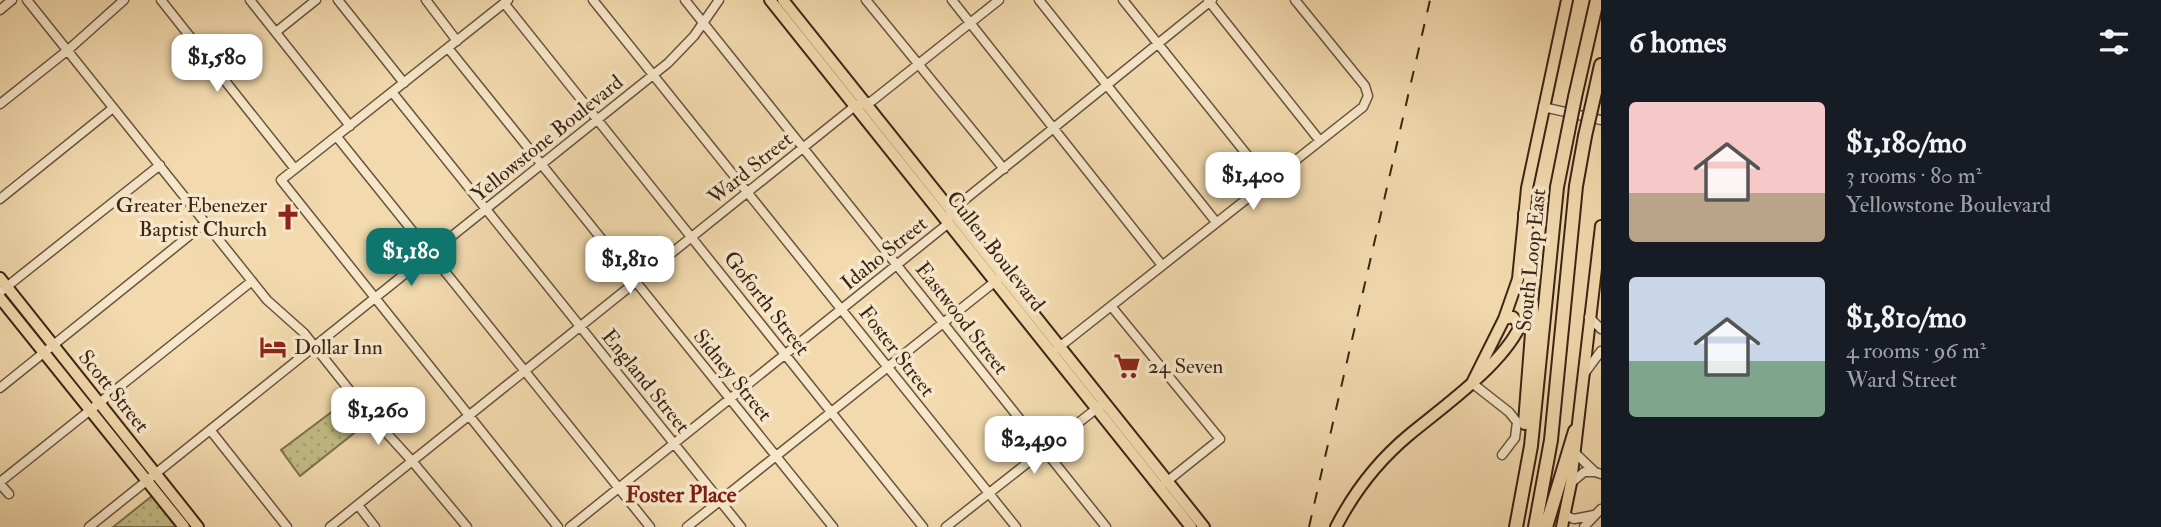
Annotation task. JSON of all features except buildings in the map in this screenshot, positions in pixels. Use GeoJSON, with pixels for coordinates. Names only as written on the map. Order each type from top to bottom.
{"type":"FeatureCollection","features":[{"type":"Feature","properties":{"kind":"highway","name":"South Loop East"},"geometry":{"type":"LineString","coordinates":[[1518,522],[1531,446],[1557,187],[1597,0]]}},
{"type":"Feature","properties":{"kind":"highway","name":"South Loop East"},"geometry":{"type":"LineString","coordinates":[[1535,527],[1551,440],[1576,186],[1601,65]]}},
{"type":"Feature","properties":{"kind":"highway"},"geometry":{"type":"LineString","coordinates":[[1518,522],[1533,320],[1525,214]]}},
{"type":"Feature","properties":{"kind":"highway"},"geometry":{"type":"LineString","coordinates":[[1546,527],[1575,431]]}},
{"type":"Feature","properties":{"kind":"main road","name":"Cullen Boulevard"},"geometry":{"type":"LineString","coordinates":[[770,0],[809,41],[906,161],[948,221],[1164,485],[1203,527]]}},
{"type":"Feature","properties":{"kind":"main road","name":"Cullen Boulevard"},"geometry":{"type":"LineString","coordinates":[[783,0],[809,41]]}},
{"type":"Feature","properties":{"kind":"main road"},"geometry":{"type":"LineString","coordinates":[[1472,383],[1504,319],[1518,279],[1527,188],[1567,0]]}},
{"type":"Feature","properties":{"kind":"main road","name":"Cullen Boulevard"},"geometry":{"type":"LineString","coordinates":[[906,161],[952,210],[998,279]]}},
{"type":"Feature","properties":{"kind":"main road"},"geometry":{"type":"LineString","coordinates":[[1562,527],[1571,483],[1601,226]]}},
{"type":"Feature","properties":{"kind":"main road","name":"Scott Street"},"geometry":{"type":"LineString","coordinates":[[2,286],[94,406],[152,477],[198,527]]}},
{"type":"Feature","properties":{"kind":"main road","name":"Scott Street"},"geometry":{"type":"LineString","coordinates":[[0,298],[49,349]]}},
{"type":"Feature","properties":{"kind":"main road"},"geometry":{"type":"LineString","coordinates":[[1336,527],[1357,492],[1383,458],[1472,383],[1517,332],[1520,326],[1517,320],[1513,317],[1504,319]]}},
{"type":"Feature","properties":{"kind":"main road","name":"Scott Street"},"geometry":{"type":"LineString","coordinates":[[152,477],[184,527]]}},
{"type":"Feature","properties":{"kind":"main road","name":"Cullen Boulevard"},"geometry":{"type":"LineString","coordinates":[[1164,485],[1191,527]]}},
{"type":"Feature","properties":{"kind":"street"},"geometry":{"type":"LineString","coordinates":[[0,10],[12,0]]}},
{"type":"Feature","properties":{"kind":"street"},"geometry":{"type":"LineString","coordinates":[[27,0],[251,281],[275,309],[297,326],[467,527]]}},
{"type":"Feature","properties":{"kind":"street"},"geometry":{"type":"LineString","coordinates":[[0,104],[68,50],[124,0]]}},
{"type":"Feature","properties":{"kind":"street"},"geometry":{"type":"LineString","coordinates":[[162,0],[295,169]]}},
{"type":"Feature","properties":{"kind":"street"},"geometry":{"type":"LineString","coordinates":[[250,0],[350,126]]}},
{"type":"Feature","properties":{"kind":"street"},"geometry":{"type":"LineString","coordinates":[[276,32],[316,0]]}},
{"type":"Feature","properties":{"kind":"street"},"geometry":{"type":"LineString","coordinates":[[338,0],[404,83]]}},
{"type":"Feature","properties":{"kind":"street"},"geometry":{"type":"LineString","coordinates":[[426,0],[457,41]]}},
{"type":"Feature","properties":{"kind":"street","name":"Foster Street"},"geometry":{"type":"LineString","coordinates":[[593,0],[1016,527]]}},
{"type":"Feature","properties":{"kind":"street","name":"Eastwood Street"},"geometry":{"type":"LineString","coordinates":[[685,0],[1106,527]]}},
{"type":"Feature","properties":{"kind":"street","name":"Yellowstone Boulevard"},"geometry":{"type":"LineString","coordinates":[[89,527],[652,76],[683,48],[719,0]]}},
{"type":"Feature","properties":{"kind":"street"},"geometry":{"type":"LineString","coordinates":[[866,0],[1003,169]]}},
{"type":"Feature","properties":{"kind":"street"},"geometry":{"type":"LineString","coordinates":[[952,0],[1161,264]]}},
{"type":"Feature","properties":{"kind":"street","name":"Ward Street"},"geometry":{"type":"LineString","coordinates":[[330,527],[691,236],[999,0]]}},
{"type":"Feature","properties":{"kind":"street"},"geometry":{"type":"LineString","coordinates":[[1039,0],[1216,222]]}},
{"type":"Feature","properties":{"kind":"street"},"geometry":{"type":"LineString","coordinates":[[1123,0],[1268,181]]}},
{"type":"Feature","properties":{"kind":"street"},"geometry":{"type":"LineString","coordinates":[[1056,350],[1161,264],[1363,107],[1368,96],[1365,86],[1295,0]]}},
{"type":"Feature","properties":{"kind":"street"},"geometry":{"type":"LineString","coordinates":[[1210,1],[1320,141]]}},
{"type":"Feature","properties":{"kind":"street","name":"Idaho Street"},"geometry":{"type":"LineString","coordinates":[[570,527],[945,226],[952,210],[1210,1]]}},
{"type":"Feature","properties":{"kind":"street"},"geometry":{"type":"LineString","coordinates":[[506,2],[281,180],[558,527]]}},
{"type":"Feature","properties":{"kind":"street","name":"Goforth Street"},"geometry":{"type":"LineString","coordinates":[[506,2],[597,121],[923,527]]}},
{"type":"Feature","properties":{"kind":"street","name":"Sidney Street"},"geometry":{"type":"LineString","coordinates":[[448,48],[833,527]]}},
{"type":"Feature","properties":{"kind":"street","name":"England Street"},"geometry":{"type":"LineString","coordinates":[[392,92],[741,527]]}},
{"type":"Feature","properties":{"kind":"street"},"geometry":{"type":"LineString","coordinates":[[1543,107],[1601,120]]}},
{"type":"Feature","properties":{"kind":"street"},"geometry":{"type":"LineString","coordinates":[[0,199],[113,108]]}},
{"type":"Feature","properties":{"kind":"street"},"geometry":{"type":"LineString","coordinates":[[337,137],[650,527]]}},
{"type":"Feature","properties":{"kind":"street"},"geometry":{"type":"LineString","coordinates":[[2,286],[160,165]]}},
{"type":"Feature","properties":{"kind":"street"},"geometry":{"type":"LineString","coordinates":[[0,388],[205,223]]}},
{"type":"Feature","properties":{"kind":"street"},"geometry":{"type":"LineString","coordinates":[[687,527],[998,279]]}},
{"type":"Feature","properties":{"kind":"street"},"geometry":{"type":"LineString","coordinates":[[9,494],[0,483],[251,281]]}},
{"type":"Feature","properties":{"kind":"street"},"geometry":{"type":"LineString","coordinates":[[1111,306],[1220,439],[1164,485]]}},
{"type":"Feature","properties":{"kind":"street"},"geometry":{"type":"LineString","coordinates":[[1589,317],[1601,329]]}},
{"type":"Feature","properties":{"kind":"street"},"geometry":{"type":"LineString","coordinates":[[1584,373],[1601,351]]}},
{"type":"Feature","properties":{"kind":"street"},"geometry":{"type":"LineString","coordinates":[[1472,383],[1509,412],[1517,422],[1515,438],[1502,455]]}},
{"type":"Feature","properties":{"kind":"street"},"geometry":{"type":"LineString","coordinates":[[946,527],[1100,406]]}},
{"type":"Feature","properties":{"kind":"street"},"geometry":{"type":"LineString","coordinates":[[211,431],[287,527]]}},
{"type":"Feature","properties":{"kind":"street"},"geometry":{"type":"LineString","coordinates":[[1574,452],[1598,473]]}},
{"type":"Feature","properties":{"kind":"street"},"geometry":{"type":"LineString","coordinates":[[1571,483],[1584,472],[1598,473]]}},
{"type":"Feature","properties":{"kind":"street"},"geometry":{"type":"LineString","coordinates":[[358,505],[375,527]]}},
{"type":"Feature","properties":{"kind":"street"},"geometry":{"type":"LineString","coordinates":[[1564,515],[1574,519],[1598,512]]}},
{"type":"Feature","properties":{"kind":"street"},"geometry":{"type":"LineString","coordinates":[[1584,527],[1598,512]]}},
{"type":"Feature","properties":{"kind":"shaded area"},"geometry":{"type":"Polygon","coordinates":[[[345,402],[363,426],[300,476],[281,450],[345,402]]]}},
{"type":"Feature","properties":{"kind":"shaded area"},"geometry":{"type":"Polygon","coordinates":[[[152,496],[176,527],[113,527],[152,496]]]}},
{"type":"Feature","properties":{"kind":"railway"},"geometry":{"type":"LineString","coordinates":[[1309,527],[1430,0]]}},
{"type":"Feature","properties":{"kind":"place","name":"Greater Ebenezer Baptist Church"},"geometry":{"type":"Point","coordinates":[288,217]}},
{"type":"Feature","properties":{"kind":"place","name":"Dollar Inn"},"geometry":{"type":"Point","coordinates":[273,347]}},
{"type":"Feature","properties":{"kind":"place","name":"24 Seven"},"geometry":{"type":"Point","coordinates":[1127,366]}},
{"type":"Feature","properties":{"kind":"district","name":"Foster Place"},"geometry":{"type":"Point","coordinates":[681,494]}}]}
